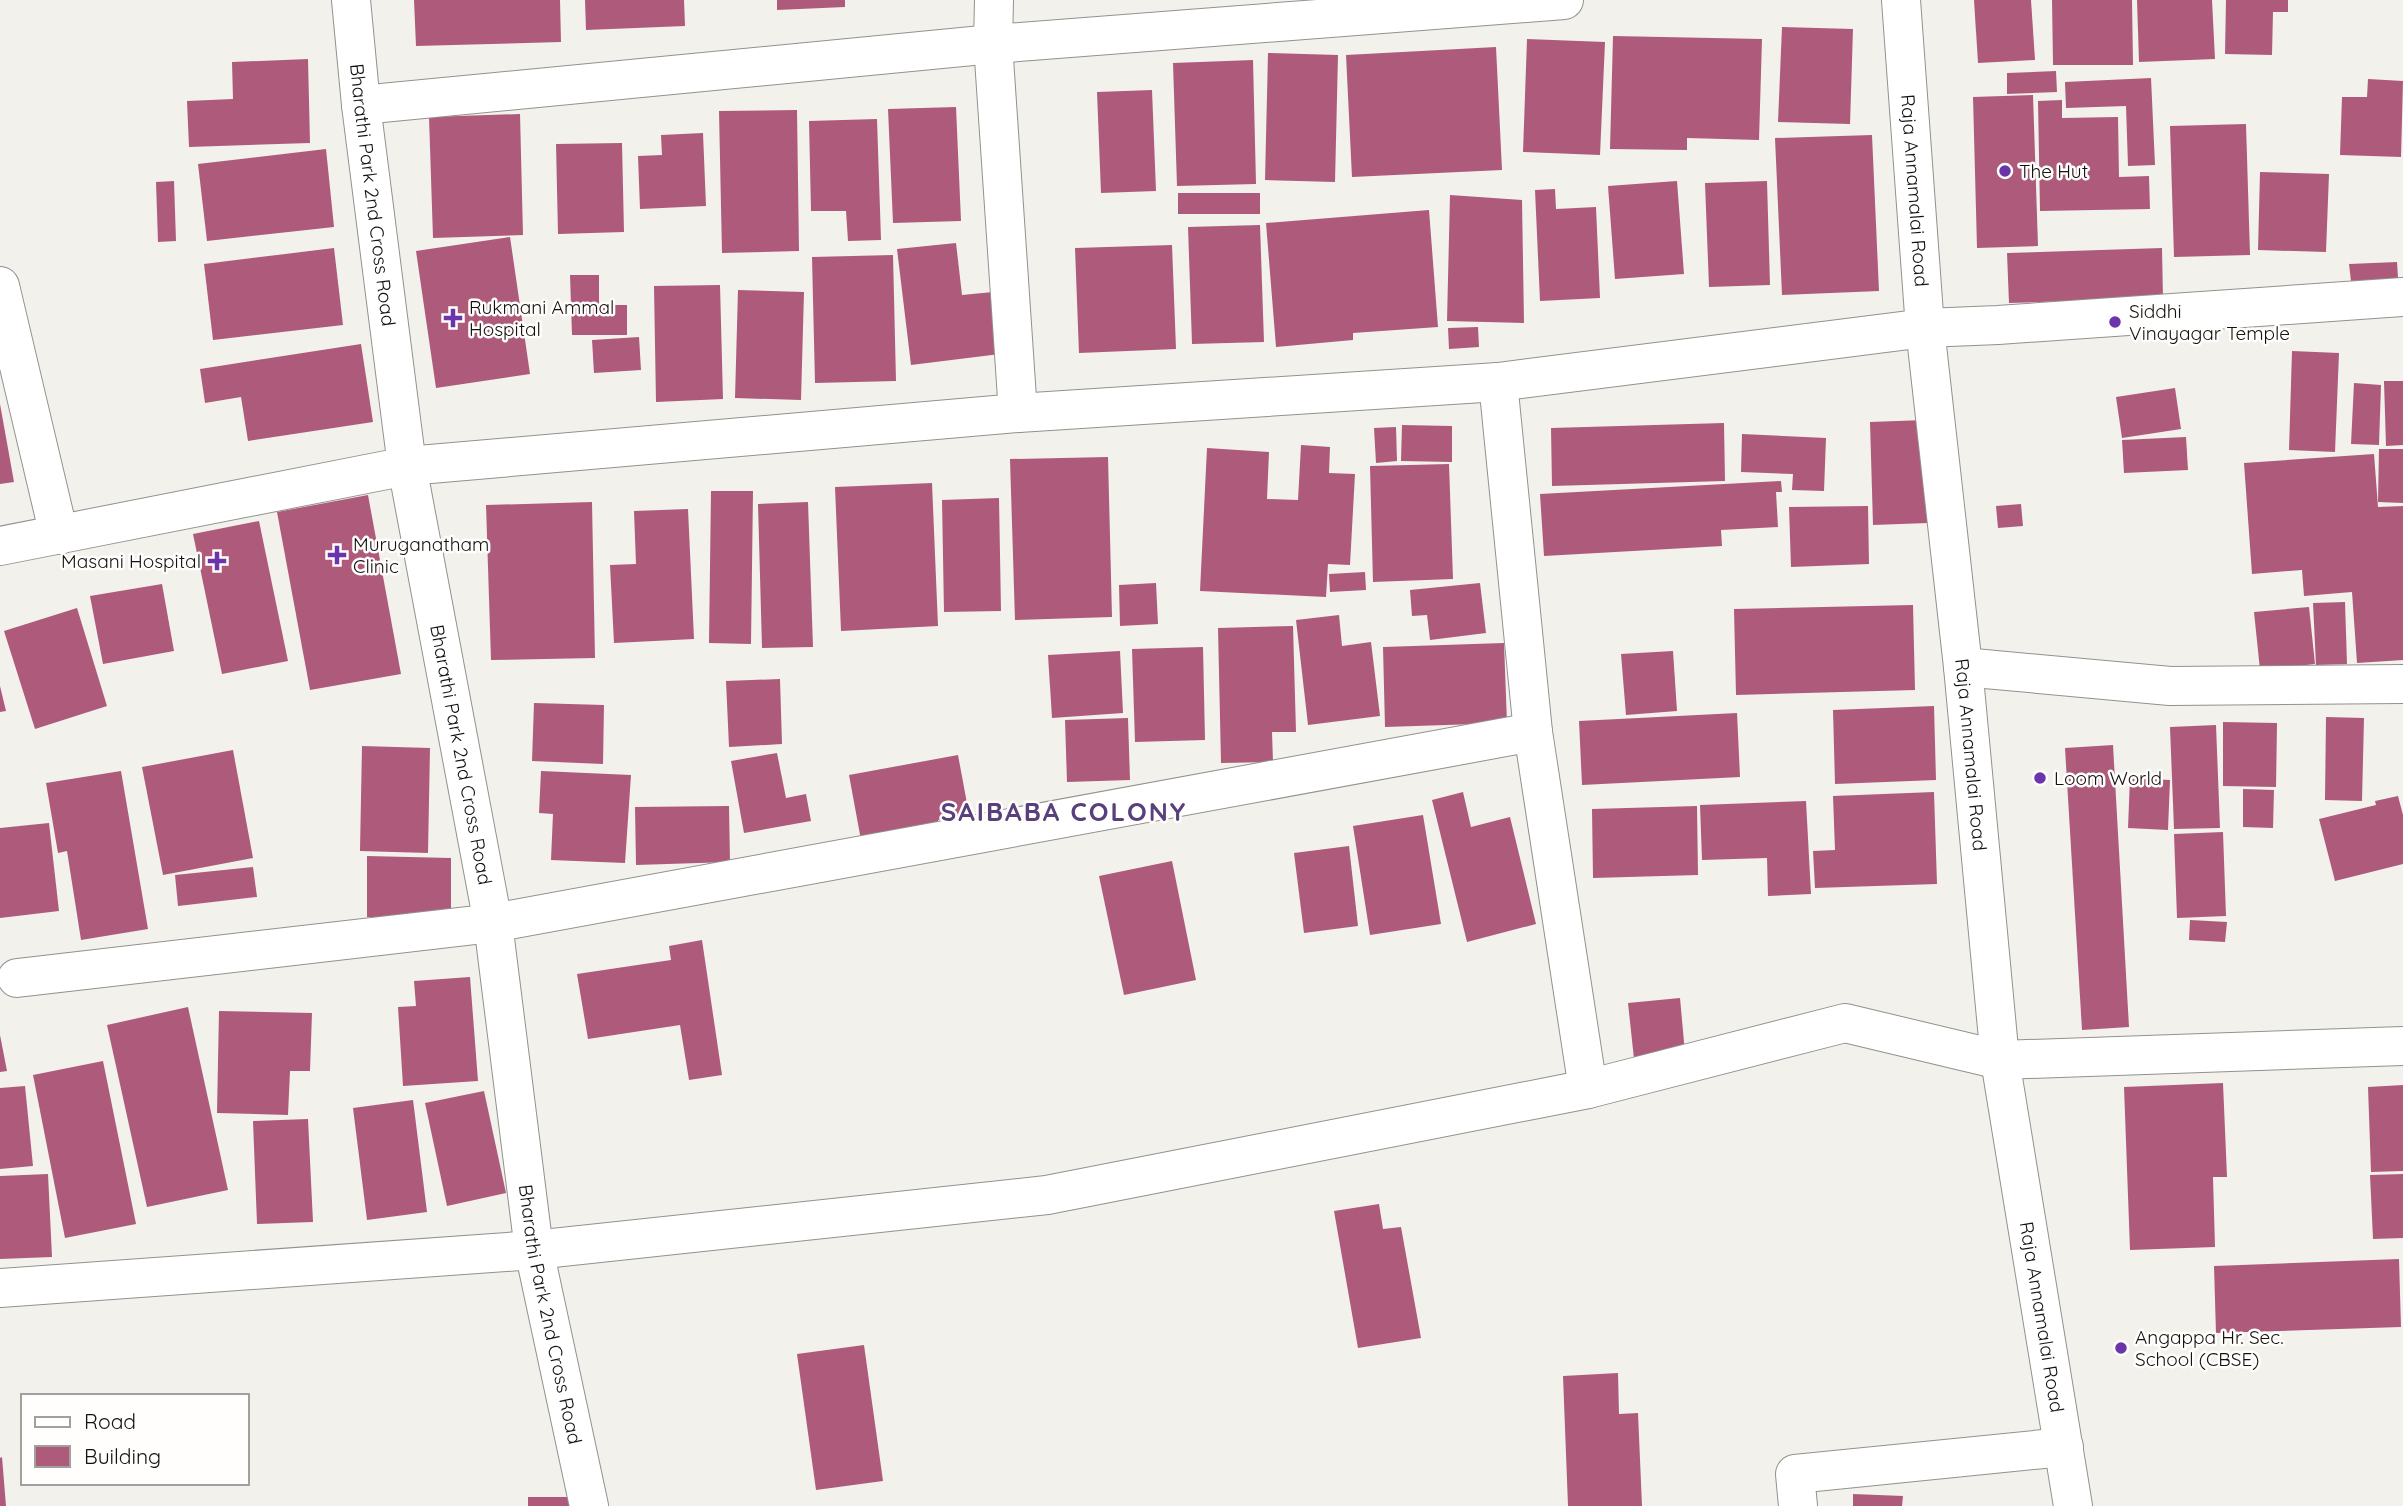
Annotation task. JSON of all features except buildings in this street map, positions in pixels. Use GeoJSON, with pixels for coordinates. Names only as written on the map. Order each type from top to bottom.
{"type":"FeatureCollection","features":[{"type":"Feature","properties":{"kind":"street","name":"Bharathi Park 2nd Cross Road"},"geometry":{"type":"LineString","coordinates":[[351,0],[361,105],[407,466],[493,923],[534,1250],[589,1506]]}},
{"type":"Feature","properties":{"kind":"street"},"geometry":{"type":"LineString","coordinates":[[994,0],[993,44],[1017,413]]}},
{"type":"Feature","properties":{"kind":"street"},"geometry":{"type":"LineString","coordinates":[[361,105],[993,44],[1445,5],[1564,0]]}},
{"type":"Feature","properties":{"kind":"street","name":"Raja Annamalai Road"},"geometry":{"type":"LineString","coordinates":[[1901,0],[1925,328],[1963,667],[2000,1060],[2073,1506]]}},
{"type":"Feature","properties":{"kind":"street"},"geometry":{"type":"LineString","coordinates":[[0,286],[59,534]]}},
{"type":"Feature","properties":{"kind":"street"},"geometry":{"type":"LineString","coordinates":[[0,546],[407,466],[1017,413],[1498,382],[1925,328],[2403,297]]}},
{"type":"Feature","properties":{"kind":"street"},"geometry":{"type":"LineString","coordinates":[[1498,382],[1533,732],[1588,1089]]}},
{"type":"Feature","properties":{"kind":"street"},"geometry":{"type":"LineString","coordinates":[[1963,667],[2170,686],[2403,684]]}},
{"type":"Feature","properties":{"kind":"street"},"geometry":{"type":"LineString","coordinates":[[17,978],[493,923],[1533,732]]}},
{"type":"Feature","properties":{"kind":"street"},"geometry":{"type":"LineString","coordinates":[[0,1289],[534,1250],[1047,1195],[1588,1089],[1845,1023],[2000,1060],[2403,1046]]}},
{"type":"Feature","properties":{"kind":"street"},"geometry":{"type":"LineString","coordinates":[[1798,1506],[1796,1474],[2064,1447]]}},
{"type":"Feature","properties":{"kind":"place","name":"The Hut"},"geometry":{"type":"Point","coordinates":[2005,171]}},
{"type":"Feature","properties":{"kind":"place","name":"Rukmani Ammal Hospital"},"geometry":{"type":"Point","coordinates":[453,318]}},
{"type":"Feature","properties":{"kind":"place","name":"Siddhi Vinayagar Temple"},"geometry":{"type":"Point","coordinates":[2115,322]}},
{"type":"Feature","properties":{"kind":"place","name":"Muruganatham Clinic"},"geometry":{"type":"Point","coordinates":[337,555]}},
{"type":"Feature","properties":{"kind":"place","name":"Masani Hospital"},"geometry":{"type":"Point","coordinates":[217,561]}},
{"type":"Feature","properties":{"kind":"place","name":"Loom World"},"geometry":{"type":"Point","coordinates":[2040,778]}},
{"type":"Feature","properties":{"kind":"place","name":"Angappa Hr. Sec. School (CBSE)"},"geometry":{"type":"Point","coordinates":[2121,1348]}},
{"type":"Feature","properties":{"kind":"district","name":"SAIBABA COLONY"},"geometry":{"type":"Point","coordinates":[1064,811]}}]}
